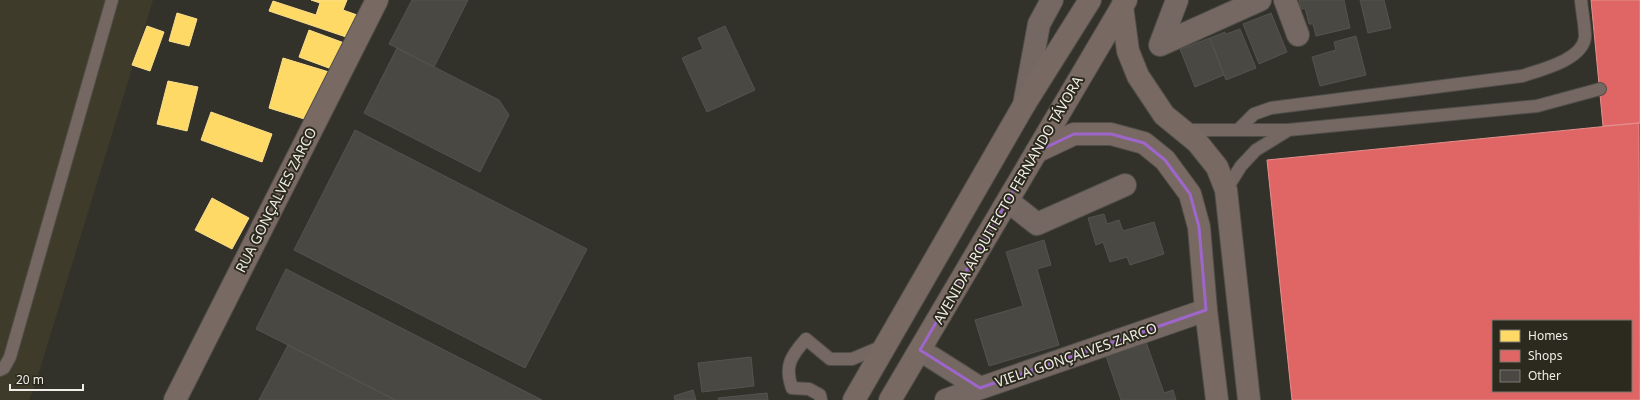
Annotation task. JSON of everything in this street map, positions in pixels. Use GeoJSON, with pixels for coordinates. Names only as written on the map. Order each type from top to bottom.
{"type":"FeatureCollection","features":[{"type":"Feature","properties":{"kind":"main road","name":"RUA GONÇALVES ZARCO"},"geometry":{"type":"LineString","coordinates":[[175,400],[377,0]]}},
{"type":"Feature","properties":{"kind":"main road"},"geometry":{"type":"LineString","coordinates":[[854,400],[1024,105],[1090,0]]}},
{"type":"Feature","properties":{"kind":"main road"},"geometry":{"type":"LineString","coordinates":[[1124,3],[1128,51],[1138,76],[1164,115],[1198,142],[1217,167],[1226,190],[1249,400]]}},
{"type":"Feature","properties":{"kind":"main road","name":"AVENIDA ARQUITECTO FERNANDO TÁVORA"},"geometry":{"type":"LineString","coordinates":[[890,400],[1124,3]]}},
{"type":"Feature","properties":{"kind":"main road"},"geometry":{"type":"LineString","coordinates":[[1036,152],[1074,134],[1111,134],[1144,143],[1165,160],[1190,194],[1199,226],[1206,310],[1217,400]]}},
{"type":"Feature","properties":{"kind":"street"},"geometry":{"type":"LineString","coordinates":[[1024,105],[1039,24],[1052,0]]}},
{"type":"Feature","properties":{"kind":"street"},"geometry":{"type":"LineString","coordinates":[[1177,0],[1160,45],[1260,0]]}},
{"type":"Feature","properties":{"kind":"street"},"geometry":{"type":"LineString","coordinates":[[1285,0],[1298,35]]}},
{"type":"Feature","properties":{"kind":"street"},"geometry":{"type":"LineString","coordinates":[[1008,201],[1036,224],[1125,185]]}},
{"type":"Feature","properties":{"kind":"street","name":"VIELA GONÇALVES ZARCO"},"geometry":{"type":"LineString","coordinates":[[946,400],[1206,310]]}},
{"type":"Feature","properties":{"kind":"street"},"geometry":{"type":"LineString","coordinates":[[920,350],[980,388]]}},
{"type":"Feature","properties":{"kind":"lane"},"geometry":{"type":"LineString","coordinates":[[0,370],[4,368],[10,357],[112,0]]}},
{"type":"Feature","properties":{"kind":"lane"},"geometry":{"type":"LineString","coordinates":[[1238,130],[1254,114],[1271,108],[1522,76],[1562,62],[1579,51],[1585,38],[1581,0]]}},
{"type":"Feature","properties":{"kind":"lane"},"geometry":{"type":"LineString","coordinates":[[1183,130],[1288,130],[1537,106],[1600,89]]}},
{"type":"Feature","properties":{"kind":"lane"},"geometry":{"type":"LineString","coordinates":[[1226,190],[1241,166],[1256,150],[1288,130]]}},
{"type":"Feature","properties":{"kind":"lane"},"geometry":{"type":"LineString","coordinates":[[821,400],[820,395],[809,389],[792,388],[788,377],[789,363],[797,348],[806,339],[830,359],[852,359],[886,345]]}},
{"type":"Feature","properties":{"kind":"highlighted area"},"geometry":{"type":"Polygon","coordinates":[[[1074,134],[1111,134],[1144,143],[1165,160],[1190,194],[1199,227],[1206,310],[980,388],[920,350],[1036,152],[1074,134]]]}},
{"type":"Feature","properties":{"kind":"shaded area"},"geometry":{"type":"Polygon","coordinates":[[[0,0],[153,0],[36,382],[29,400],[0,400],[0,0]]]}},
{"type":"Feature","properties":{"kind":"building: Homes"},"geometry":{"type":"Polygon","coordinates":[[[311,0],[347,0],[343,10],[360,16],[352,39],[269,11],[273,1],[316,15],[320,3],[311,0]]]}},
{"type":"Feature","properties":{"kind":"building: Homes"},"geometry":{"type":"Polygon","coordinates":[[[177,13],[197,19],[189,46],[169,41],[177,13]]]}},
{"type":"Feature","properties":{"kind":"building: Homes"},"geometry":{"type":"Polygon","coordinates":[[[147,26],[164,32],[150,71],[132,65],[147,26]]]}},
{"type":"Feature","properties":{"kind":"building: Homes"},"geometry":{"type":"Polygon","coordinates":[[[309,30],[347,44],[337,71],[299,57],[309,30]]]}},
{"type":"Feature","properties":{"kind":"building: Homes"},"geometry":{"type":"Polygon","coordinates":[[[283,58],[329,72],[314,122],[269,108],[283,58]]]}},
{"type":"Feature","properties":{"kind":"building: Homes"},"geometry":{"type":"Polygon","coordinates":[[[168,81],[198,87],[187,131],[157,124],[168,81]]]}},
{"type":"Feature","properties":{"kind":"building: Homes"},"geometry":{"type":"Polygon","coordinates":[[[211,112],[272,134],[262,162],[201,140],[211,112]]]}},
{"type":"Feature","properties":{"kind":"building: Homes"},"geometry":{"type":"Polygon","coordinates":[[[212,198],[249,218],[232,249],[195,230],[212,198]]]}},
{"type":"Feature","properties":{"kind":"building: Shops"},"geometry":{"type":"Polygon","coordinates":[[[1591,0],[1640,0],[1640,123],[1603,126],[1591,0]]]}},
{"type":"Feature","properties":{"kind":"building: Shops"},"geometry":{"type":"Polygon","coordinates":[[[1639,123],[1640,400],[1292,400],[1267,160],[1639,123]]]}},
{"type":"Feature","properties":{"kind":"building: Other"},"geometry":{"type":"Polygon","coordinates":[[[412,0],[468,0],[434,67],[389,44],[412,0]]]}},
{"type":"Feature","properties":{"kind":"building: Other"},"geometry":{"type":"Polygon","coordinates":[[[1299,0],[1344,0],[1350,28],[1316,36],[1313,24],[1309,24],[1305,8],[1301,9],[1299,0]]]}},
{"type":"Feature","properties":{"kind":"building: Other"},"geometry":{"type":"Polygon","coordinates":[[[1360,0],[1384,0],[1391,28],[1368,33],[1360,0]]]}},
{"type":"Feature","properties":{"kind":"building: Other"},"geometry":{"type":"Polygon","coordinates":[[[1271,13],[1287,52],[1259,64],[1243,24],[1271,13]]]}},
{"type":"Feature","properties":{"kind":"building: Other"},"geometry":{"type":"Polygon","coordinates":[[[725,26],[755,90],[707,112],[682,58],[703,49],[698,38],[725,26]]]}},
{"type":"Feature","properties":{"kind":"building: Other"},"geometry":{"type":"Polygon","coordinates":[[[1240,29],[1256,68],[1226,80],[1210,38],[1225,32],[1226,34],[1240,29]]]}},
{"type":"Feature","properties":{"kind":"building: Other"},"geometry":{"type":"Polygon","coordinates":[[[1356,36],[1366,75],[1320,86],[1312,57],[1336,50],[1334,42],[1356,36]]]}},
{"type":"Feature","properties":{"kind":"building: Other"},"geometry":{"type":"Polygon","coordinates":[[[1210,38],[1224,75],[1195,87],[1180,49],[1210,38]]]}},
{"type":"Feature","properties":{"kind":"building: Other"},"geometry":{"type":"Polygon","coordinates":[[[397,48],[499,100],[509,115],[480,172],[364,113],[397,48]]]}},
{"type":"Feature","properties":{"kind":"building: Other"},"geometry":{"type":"Polygon","coordinates":[[[355,130],[587,249],[525,368],[294,250],[355,130]]]}},
{"type":"Feature","properties":{"kind":"building: Other"},"geometry":{"type":"Polygon","coordinates":[[[1104,214],[1107,224],[1119,220],[1123,231],[1154,222],[1164,254],[1130,265],[1127,257],[1110,262],[1103,242],[1096,245],[1088,218],[1104,214]]]}},
{"type":"Feature","properties":{"kind":"building: Other"},"geometry":{"type":"Polygon","coordinates":[[[1044,240],[1051,265],[1037,269],[1059,345],[989,366],[975,320],[1023,306],[1006,252],[1044,240]]]}},
{"type":"Feature","properties":{"kind":"building: Other"},"geometry":{"type":"Polygon","coordinates":[[[286,269],[542,400],[395,400],[256,329],[286,269]]]}},
{"type":"Feature","properties":{"kind":"building: Other"},"geometry":{"type":"Polygon","coordinates":[[[1145,339],[1164,393],[1173,390],[1176,400],[1121,400],[1105,353],[1145,339]]]}},
{"type":"Feature","properties":{"kind":"building: Other"},"geometry":{"type":"Polygon","coordinates":[[[288,345],[395,400],[259,400],[288,345]]]}},
{"type":"Feature","properties":{"kind":"building: Other"},"geometry":{"type":"Polygon","coordinates":[[[751,357],[754,386],[702,392],[698,363],[751,357]]]}},
{"type":"Feature","properties":{"kind":"building: Other"},"geometry":{"type":"Polygon","coordinates":[[[693,390],[696,400],[675,400],[674,396],[693,390]]]}},
{"type":"Feature","properties":{"kind":"building: Other"},"geometry":{"type":"Polygon","coordinates":[[[767,393],[768,400],[719,400],[718,398],[767,393]]]}}]}
